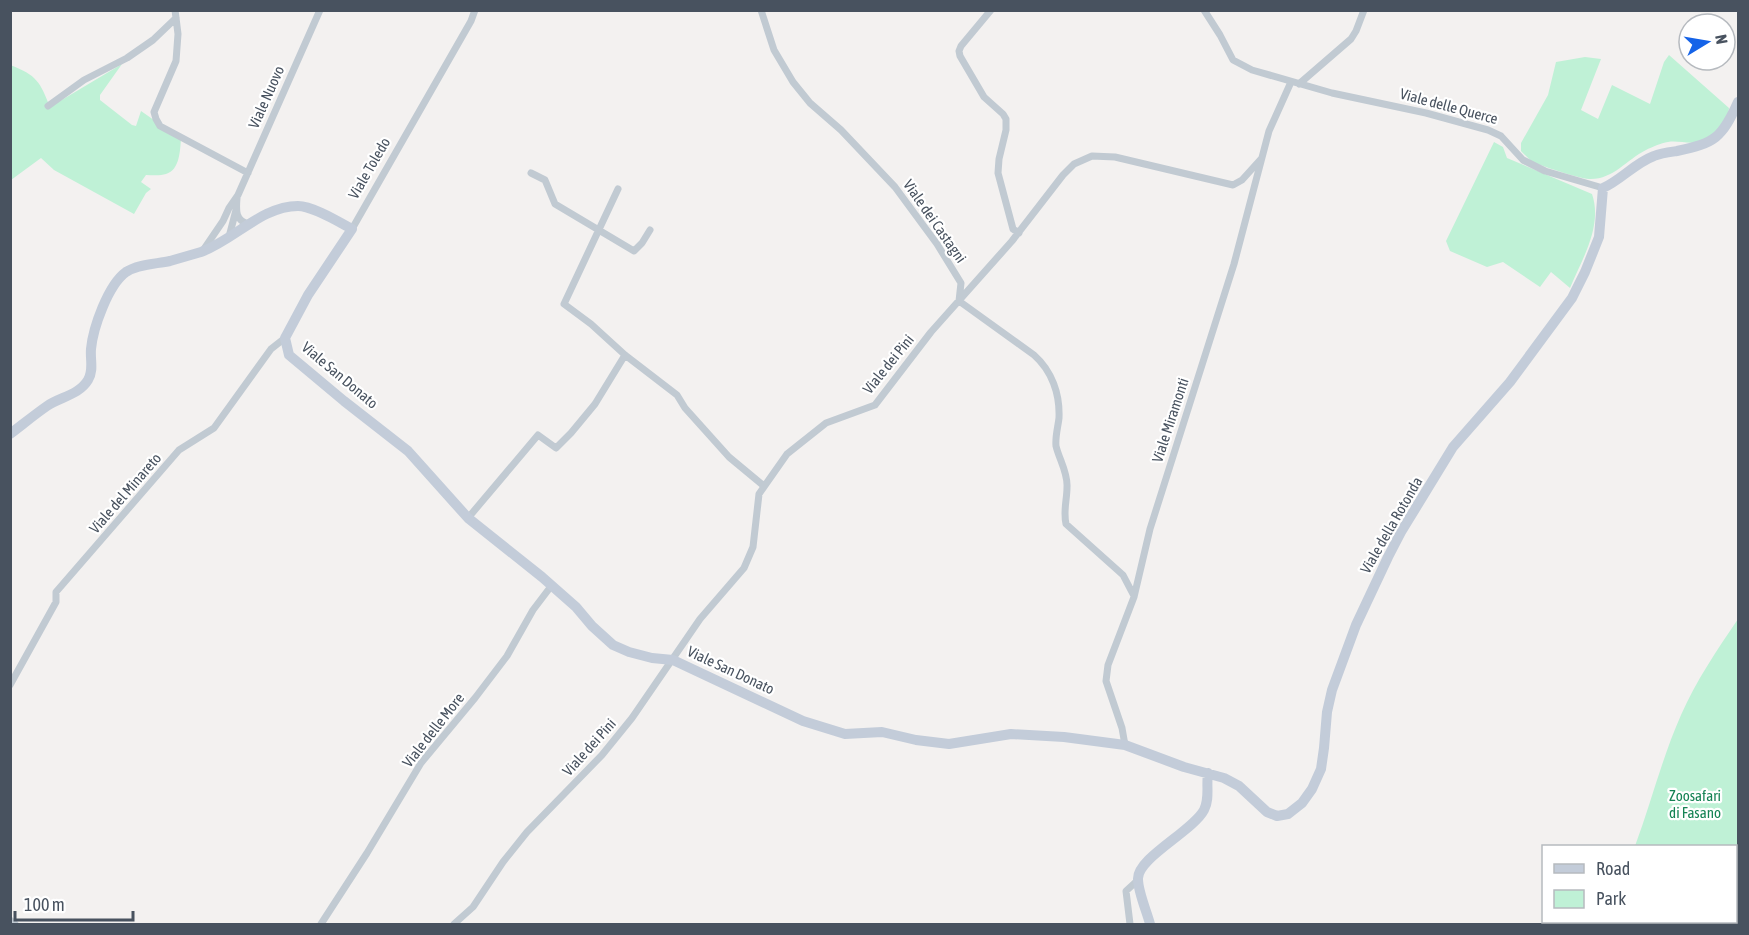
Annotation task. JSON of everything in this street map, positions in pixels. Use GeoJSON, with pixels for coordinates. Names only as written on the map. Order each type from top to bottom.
{"type":"FeatureCollection","features":[{"type":"Feature","properties":{"kind":"street","name":"Viale Nuovo"},"geometry":{"type":"LineString","coordinates":[[203,251],[224,221],[238,195],[320,10]]}},
{"type":"Feature","properties":{"kind":"street","name":"Viale Toledo"},"geometry":{"type":"LineString","coordinates":[[285,338],[308,295],[352,229],[471,21],[475,10]]}},
{"type":"Feature","properties":{"kind":"street","name":"Viale dei Castagni"},"geometry":{"type":"LineString","coordinates":[[761,10],[774,50],[793,82],[810,103],[841,130],[895,187],[937,244],[961,283],[959,301]]}},
{"type":"Feature","properties":{"kind":"street"},"geometry":{"type":"LineString","coordinates":[[991,10],[959,51],[984,97],[1006,119],[998,173],[1013,229],[1019,233]]}},
{"type":"Feature","properties":{"kind":"street","name":"Viale delle Querce"},"geometry":{"type":"LineString","coordinates":[[1204,10],[1233,60],[1252,70],[1321,90],[1426,113],[1488,130],[1501,136],[1523,160],[1545,171],[1603,188]]}},
{"type":"Feature","properties":{"kind":"street"},"geometry":{"type":"LineString","coordinates":[[1295,83],[1351,39],[1364,10]]}},
{"type":"Feature","properties":{"kind":"street"},"geometry":{"type":"LineString","coordinates":[[176,14],[178,34],[176,61],[154,112],[156,119],[160,126],[248,173]]}},
{"type":"Feature","properties":{"kind":"street"},"geometry":{"type":"LineString","coordinates":[[48,106],[84,80],[127,58],[153,40],[176,14]]}},
{"type":"Feature","properties":{"kind":"street","name":"Viale Miramonti"},"geometry":{"type":"LineString","coordinates":[[1125,745],[1122,728],[1106,681],[1108,665],[1134,597],[1150,529],[1234,264],[1269,131],[1281,104],[1295,83]]}},
{"type":"Feature","properties":{"kind":"street"},"geometry":{"type":"LineString","coordinates":[[1603,188],[1628,170],[1654,156],[1703,146],[1720,135],[1738,102]]}},
{"type":"Feature","properties":{"kind":"street","name":"Viale dei Pini"},"geometry":{"type":"LineString","coordinates":[[454,924],[473,907],[503,862],[527,832],[602,755],[639,710],[700,619],[744,568],[753,547],[759,494],[787,454],[826,423],[874,405],[931,332],[1019,233],[1074,164],[1092,156],[1115,157],[1233,185],[1242,180],[1261,159]]}},
{"type":"Feature","properties":{"kind":"street"},"geometry":{"type":"LineString","coordinates":[[531,173],[545,180],[555,204],[634,251],[650,230]]}},
{"type":"Feature","properties":{"kind":"street","name":"Viale della Rotonda"},"geometry":{"type":"LineString","coordinates":[[1208,773],[1239,786],[1267,812],[1277,816],[1288,814],[1312,789],[1320,768],[1332,690],[1371,592],[1401,532],[1453,447],[1510,382],[1572,298],[1599,237],[1603,188]]}},
{"type":"Feature","properties":{"kind":"street"},"geometry":{"type":"LineString","coordinates":[[618,189],[564,304],[591,324],[625,356],[677,395],[685,408],[729,457],[764,486]]}},
{"type":"Feature","properties":{"kind":"street","name":"Viale Nuovo"},"geometry":{"type":"LineString","coordinates":[[229,237],[238,195]]}},
{"type":"Feature","properties":{"kind":"street"},"geometry":{"type":"LineString","coordinates":[[10,434],[49,405],[83,388],[92,371],[93,334],[114,287],[126,272],[141,266],[203,251],[280,208],[300,206],[316,211],[352,229]]}},
{"type":"Feature","properties":{"kind":"street"},"geometry":{"type":"LineString","coordinates":[[236,210],[243,223],[251,224]]}},
{"type":"Feature","properties":{"kind":"street"},"geometry":{"type":"LineString","coordinates":[[224,221],[229,237]]}},
{"type":"Feature","properties":{"kind":"street"},"geometry":{"type":"LineString","coordinates":[[959,301],[1044,363],[1055,386],[1059,415],[1056,442],[1068,484],[1064,516],[1066,524],[1124,575],[1134,597]]}},
{"type":"Feature","properties":{"kind":"street","name":"Viale San Donato"},"geometry":{"type":"LineString","coordinates":[[285,338],[289,355],[408,451],[468,518],[552,585],[613,645],[628,652],[652,658],[673,660],[803,721],[845,734],[882,732],[916,740],[949,744],[1011,734],[1064,737],[1125,745],[1184,767],[1208,773]]}},
{"type":"Feature","properties":{"kind":"street","name":"Viale del Minareto"},"geometry":{"type":"LineString","coordinates":[[10,685],[56,602],[57,592],[179,450],[214,428],[271,350],[285,338]]}},
{"type":"Feature","properties":{"kind":"street"},"geometry":{"type":"LineString","coordinates":[[468,518],[538,435],[556,448],[571,433],[595,404],[625,356]]}},
{"type":"Feature","properties":{"kind":"street","name":"Viale delle More"},"geometry":{"type":"LineString","coordinates":[[323,922],[421,762],[507,656],[533,610],[552,585]]}},
{"type":"Feature","properties":{"kind":"street"},"geometry":{"type":"LineString","coordinates":[[1150,924],[1138,880],[1139,872],[1144,864],[1188,827],[1204,810],[1208,773]]}},
{"type":"Feature","properties":{"kind":"street"},"geometry":{"type":"LineString","coordinates":[[1130,924],[1126,891],[1138,880]]}},
{"type":"Feature","properties":{"kind":"street"},"geometry":{"type":"LineString","coordinates":[[10,920],[15,924]]}},
{"type":"Feature","properties":{"kind":"green space"},"geometry":{"type":"Polygon","coordinates":[[[1669,55],[1677,62],[1677,72],[1688,72],[1729,108],[1724,122],[1700,142],[1672,142],[1657,145],[1639,154],[1612,173],[1589,179],[1543,166],[1531,161],[1521,151],[1521,143],[1548,95],[1556,62],[1585,57],[1601,59],[1581,110],[1598,119],[1612,85],[1650,104],[1664,62],[1669,55]]]}},
{"type":"Feature","properties":{"kind":"green space"},"geometry":{"type":"Polygon","coordinates":[[[122,64],[100,95],[100,100],[132,125],[136,126],[141,111],[181,139],[177,164],[171,172],[164,175],[146,175],[141,182],[151,189],[146,193],[134,214],[54,170],[41,158],[11,180],[10,65],[26,72],[36,80],[50,107],[122,64]]]}},
{"type":"Feature","properties":{"kind":"green space"},"geometry":{"type":"Polygon","coordinates":[[[1494,142],[1503,147],[1507,158],[1592,194],[1595,206],[1593,230],[1570,288],[1551,272],[1540,287],[1503,262],[1487,267],[1450,251],[1446,241],[1494,142]]]}},
{"type":"Feature","properties":{"kind":"green space","name":"Zoosafari di Fasano"},"geometry":{"type":"Polygon","coordinates":[[[1738,619],[1738,924],[1589,924],[1737,923],[1737,845],[1635,845],[1681,715],[1715,654],[1738,619]]]}}]}
